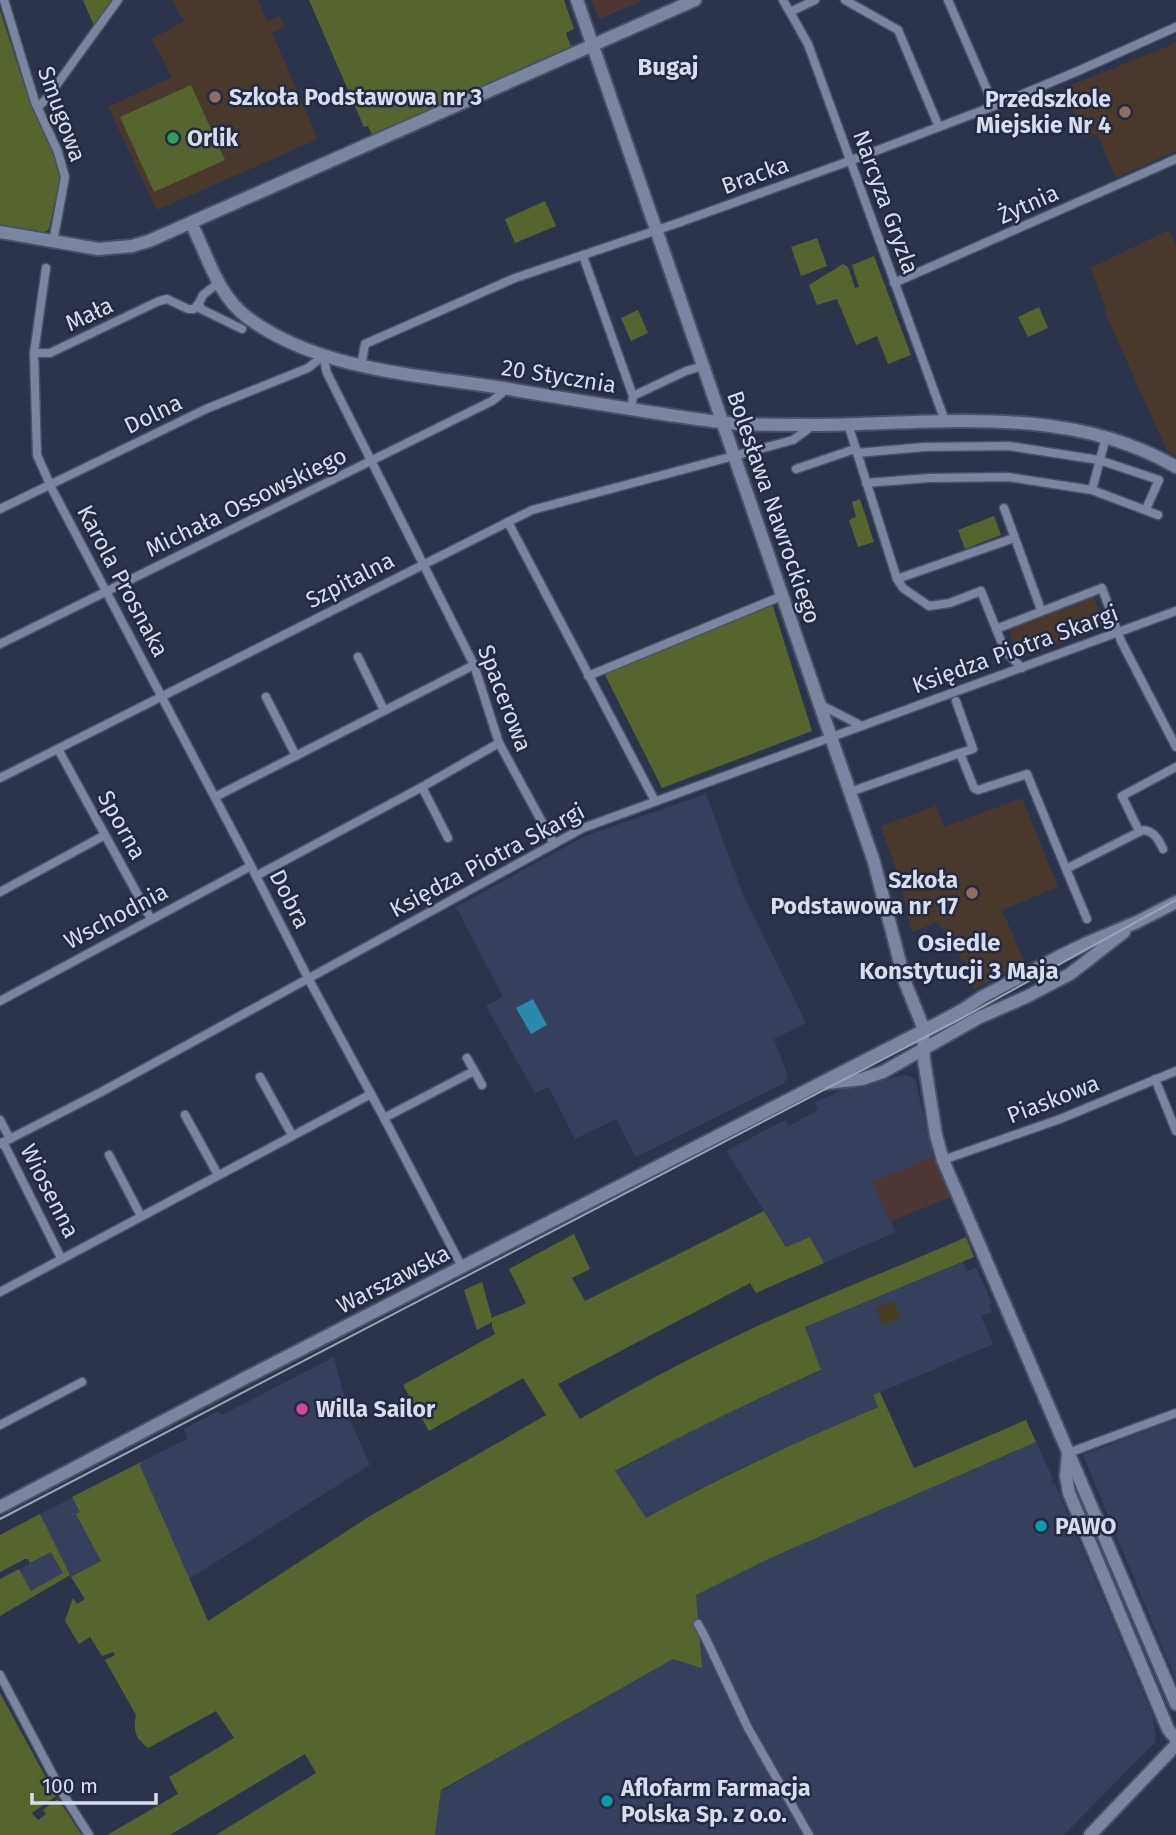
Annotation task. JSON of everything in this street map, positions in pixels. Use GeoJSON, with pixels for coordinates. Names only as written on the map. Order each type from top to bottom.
{"type":"FeatureCollection","features":[{"type":"Feature","properties":{"kind":"street","name":"Smugowa"},"geometry":{"type":"LineString","coordinates":[[4,0],[38,107],[58,152],[65,177],[52,242]]}},
{"type":"Feature","properties":{"kind":"street"},"geometry":{"type":"LineString","coordinates":[[38,107],[118,0]]}},
{"type":"Feature","properties":{"kind":"street","name":"Bolesława Nawrockiego"},"geometry":{"type":"LineString","coordinates":[[577,0],[874,862],[905,982],[924,1030]]}},
{"type":"Feature","properties":{"kind":"street","name":"Narcyza Gryzla"},"geometry":{"type":"LineString","coordinates":[[783,0],[808,44],[945,421]]}},
{"type":"Feature","properties":{"kind":"street"},"geometry":{"type":"LineString","coordinates":[[790,12],[815,0]]}},
{"type":"Feature","properties":{"kind":"street"},"geometry":{"type":"LineString","coordinates":[[845,0],[898,30],[939,127]]}},
{"type":"Feature","properties":{"kind":"street"},"geometry":{"type":"LineString","coordinates":[[947,0],[994,106]]}},
{"type":"Feature","properties":{"kind":"street"},"geometry":{"type":"LineString","coordinates":[[0,232],[98,249],[116,249],[149,241],[690,1]]}},
{"type":"Feature","properties":{"kind":"street","name":"Bracka"},"geometry":{"type":"LineString","coordinates":[[361,366],[365,344],[515,278],[939,127],[1176,27]]}},
{"type":"Feature","properties":{"kind":"street","name":"Żytnia"},"geometry":{"type":"LineString","coordinates":[[894,283],[1176,159]]}},
{"type":"Feature","properties":{"kind":"street","name":"20 Stycznia"},"geometry":{"type":"LineString","coordinates":[[191,223],[218,283],[246,317],[266,330],[343,363],[505,389],[632,402],[722,422],[814,425],[945,421],[1028,423],[1105,437],[1136,447],[1176,467]]}},
{"type":"Feature","properties":{"kind":"street"},"geometry":{"type":"LineString","coordinates":[[583,256],[632,402],[686,371],[703,366]]}},
{"type":"Feature","properties":{"kind":"street","name":"Mała"},"geometry":{"type":"LineString","coordinates":[[46,268],[34,353],[37,455],[50,484]]}},
{"type":"Feature","properties":{"kind":"street"},"geometry":{"type":"LineString","coordinates":[[218,283],[203,295],[199,303],[201,309],[242,329]]}},
{"type":"Feature","properties":{"kind":"street","name":"Mała"},"geometry":{"type":"LineString","coordinates":[[34,353],[50,354],[159,301],[167,299],[188,309],[194,309],[199,303]]}},
{"type":"Feature","properties":{"kind":"street","name":"Spacerowa"},"geometry":{"type":"LineString","coordinates":[[323,356],[327,373],[474,665],[499,743],[554,844]]}},
{"type":"Feature","properties":{"kind":"street","name":"Dolna"},"geometry":{"type":"LineString","coordinates":[[0,509],[206,409],[308,368],[323,356]]}},
{"type":"Feature","properties":{"kind":"street","name":"Michała Ossowskiego"},"geometry":{"type":"LineString","coordinates":[[0,644],[492,401],[505,389]]}},
{"type":"Feature","properties":{"kind":"street"},"geometry":{"type":"LineString","coordinates":[[848,424],[897,579],[903,588],[929,606],[950,603],[981,591],[1005,651],[1022,668]]}},
{"type":"Feature","properties":{"kind":"street","name":"Szpitalna"},"geometry":{"type":"LineString","coordinates":[[0,778],[532,510],[793,440],[814,425]]}},
{"type":"Feature","properties":{"kind":"street"},"geometry":{"type":"LineString","coordinates":[[1091,490],[1105,437]]}},
{"type":"Feature","properties":{"kind":"street"},"geometry":{"type":"LineString","coordinates":[[796,469],[856,451],[1000,445],[1099,460],[1159,480],[1146,509]]}},
{"type":"Feature","properties":{"kind":"street"},"geometry":{"type":"LineString","coordinates":[[866,483],[929,478],[1008,477],[1091,490],[1158,515]]}},
{"type":"Feature","properties":{"kind":"street","name":"Karola Prosnaka"},"geometry":{"type":"LineString","coordinates":[[50,484],[162,697]]}},
{"type":"Feature","properties":{"kind":"street"},"geometry":{"type":"LineString","coordinates":[[1004,508],[1041,610]]}},
{"type":"Feature","properties":{"kind":"street"},"geometry":{"type":"LineString","coordinates":[[508,522],[655,801]]}},
{"type":"Feature","properties":{"kind":"street"},"geometry":{"type":"LineString","coordinates":[[897,579],[1014,538]]}},
{"type":"Feature","properties":{"kind":"street"},"geometry":{"type":"LineString","coordinates":[[996,629],[1102,588],[1118,633],[1176,747]]}},
{"type":"Feature","properties":{"kind":"street"},"geometry":{"type":"LineString","coordinates":[[588,676],[782,596]]}},
{"type":"Feature","properties":{"kind":"street","name":"Księdza Piotra Skargi"},"geometry":{"type":"LineString","coordinates":[[4,1142],[103,1091],[583,828],[1176,611]]}},
{"type":"Feature","properties":{"kind":"street"},"geometry":{"type":"LineString","coordinates":[[358,657],[384,710]]}},
{"type":"Feature","properties":{"kind":"street"},"geometry":{"type":"LineString","coordinates":[[215,797],[474,665]]}},
{"type":"Feature","properties":{"kind":"street","name":"Dobra"},"geometry":{"type":"LineString","coordinates":[[162,697],[308,978],[463,1267]]}},
{"type":"Feature","properties":{"kind":"street"},"geometry":{"type":"LineString","coordinates":[[266,697],[296,756]]}},
{"type":"Feature","properties":{"kind":"street"},"geometry":{"type":"LineString","coordinates":[[850,792],[973,749],[956,701]]}},
{"type":"Feature","properties":{"kind":"street"},"geometry":{"type":"LineString","coordinates":[[819,704],[862,726]]}},
{"type":"Feature","properties":{"kind":"street"},"geometry":{"type":"LineString","coordinates":[[256,876],[499,743]]}},
{"type":"Feature","properties":{"kind":"street","name":"Sporna"},"geometry":{"type":"LineString","coordinates":[[58,749],[151,919]]}},
{"type":"Feature","properties":{"kind":"street"},"geometry":{"type":"LineString","coordinates":[[960,753],[976,790],[1027,774],[1087,919]]}},
{"type":"Feature","properties":{"kind":"street"},"geometry":{"type":"LineString","coordinates":[[1139,831],[1122,796],[1176,767]]}},
{"type":"Feature","properties":{"kind":"street"},"geometry":{"type":"LineString","coordinates":[[422,787],[448,838]]}},
{"type":"Feature","properties":{"kind":"street"},"geometry":{"type":"LineString","coordinates":[[1066,869],[1139,831],[1148,831],[1156,837],[1163,849]]}},
{"type":"Feature","properties":{"kind":"street"},"geometry":{"type":"LineString","coordinates":[[0,892],[105,835]]}},
{"type":"Feature","properties":{"kind":"street","name":"Wschodnia"},"geometry":{"type":"LineString","coordinates":[[0,1001],[251,866]]}},
{"type":"Feature","properties":{"kind":"street","name":"Warszawska"},"geometry":{"type":"LineString","coordinates":[[0,1507],[247,1377],[924,1030],[1060,956],[1176,902]]}},
{"type":"Feature","properties":{"kind":"street","name":"Warszawska"},"geometry":{"type":"LineString","coordinates":[[805,1089],[870,1077],[889,1069],[978,1018],[1070,974],[1137,922]]}},
{"type":"Feature","properties":{"kind":"street"},"geometry":{"type":"LineString","coordinates":[[924,1030],[923,1049],[928,1086],[943,1160],[1176,1704]]}},
{"type":"Feature","properties":{"kind":"street"},"geometry":{"type":"LineString","coordinates":[[467,1058],[482,1085]]}},
{"type":"Feature","properties":{"kind":"street"},"geometry":{"type":"LineString","coordinates":[[889,1069],[914,1069],[921,1074],[928,1086]]}},
{"type":"Feature","properties":{"kind":"street"},"geometry":{"type":"LineString","coordinates":[[384,1118],[474,1070]]}},
{"type":"Feature","properties":{"kind":"street","name":"Piaskowa"},"geometry":{"type":"LineString","coordinates":[[943,1160],[1060,1119],[1176,1071]]}},
{"type":"Feature","properties":{"kind":"street"},"geometry":{"type":"LineString","coordinates":[[260,1077],[292,1135]]}},
{"type":"Feature","properties":{"kind":"street"},"geometry":{"type":"LineString","coordinates":[[1155,1079],[1176,1132]]}},
{"type":"Feature","properties":{"kind":"street"},"geometry":{"type":"LineString","coordinates":[[0,1292],[371,1094]]}},
{"type":"Feature","properties":{"kind":"street"},"geometry":{"type":"LineString","coordinates":[[185,1115],[218,1175]]}},
{"type":"Feature","properties":{"kind":"street","name":"Wiosenna"},"geometry":{"type":"LineString","coordinates":[[0,1120],[4,1142],[61,1258]]}},
{"type":"Feature","properties":{"kind":"street"},"geometry":{"type":"LineString","coordinates":[[109,1155],[141,1216]]}},
{"type":"Feature","properties":{"kind":"street"},"geometry":{"type":"LineString","coordinates":[[0,1425],[82,1382]]}},
{"type":"Feature","properties":{"kind":"street"},"geometry":{"type":"LineString","coordinates":[[1068,1453],[1176,1413]]}},
{"type":"Feature","properties":{"kind":"street"},"geometry":{"type":"LineString","coordinates":[[1068,1453],[1066,1476],[1069,1493],[1168,1729],[1176,1742],[1090,1835]]}},
{"type":"Feature","properties":{"kind":"street"},"geometry":{"type":"LineString","coordinates":[[698,1624],[748,1728],[809,1835]]}},
{"type":"Feature","properties":{"kind":"street"},"geometry":{"type":"LineString","coordinates":[[0,1675],[58,1785],[89,1835]]}},
{"type":"Feature","properties":{"kind":"shaded area","name":"Szkoła Podstawowa nr 3"},"geometry":{"type":"Polygon","coordinates":[[[172,0],[258,0],[267,21],[280,16],[284,27],[272,33],[318,139],[157,210],[108,107],[172,77],[152,39],[184,21],[172,0]]]}},
{"type":"Feature","properties":{"kind":"shaded area"},"geometry":{"type":"Polygon","coordinates":[[[591,0],[644,0],[599,19],[591,0]]]}},
{"type":"Feature","properties":{"kind":"shaded area","name":"Przedszkole Miejskie Nr 4"},"geometry":{"type":"Polygon","coordinates":[[[1176,43],[1176,151],[1116,178],[1097,134],[1086,138],[1062,89],[1176,43]]]}},
{"type":"Feature","properties":{"kind":"shaded area"},"geometry":{"type":"Polygon","coordinates":[[[1169,230],[1176,246],[1176,456],[1167,451],[1105,312],[1090,268],[1169,230]]]}},
{"type":"Feature","properties":{"kind":"shaded area"},"geometry":{"type":"Polygon","coordinates":[[[1093,594],[1105,627],[1019,659],[1008,626],[1093,594]]]}},
{"type":"Feature","properties":{"kind":"shaded area"},"geometry":{"type":"Polygon","coordinates":[[[706,794],[742,892],[806,1023],[774,1039],[788,1076],[784,1083],[636,1157],[616,1119],[575,1139],[549,1087],[535,1093],[486,1006],[503,997],[456,907],[585,836],[706,794]]]}},
{"type":"Feature","properties":{"kind":"shaded area","name":"Szkoła Podstawowa nr 17"},"geometry":{"type":"Polygon","coordinates":[[[1022,798],[1058,887],[1002,910],[1025,963],[974,989],[969,979],[971,974],[938,922],[912,932],[900,882],[881,826],[936,806],[944,827],[1022,798]]]}},
{"type":"Feature","properties":{"kind":"shaded area"},"geometry":{"type":"Polygon","coordinates":[[[533,999],[547,1025],[531,1034],[516,1008],[533,999]]]}},
{"type":"Feature","properties":{"kind":"shaded area"},"geometry":{"type":"Polygon","coordinates":[[[907,1075],[915,1079],[933,1156],[872,1183],[896,1232],[824,1263],[810,1237],[787,1247],[726,1151],[785,1120],[789,1126],[818,1110],[815,1103],[847,1087],[907,1075]]]}},
{"type":"Feature","properties":{"kind":"shaded area"},"geometry":{"type":"Polygon","coordinates":[[[933,1156],[951,1197],[891,1221],[872,1183],[933,1156]]]}},
{"type":"Feature","properties":{"kind":"shaded area"},"geometry":{"type":"Polygon","coordinates":[[[963,1262],[967,1271],[976,1267],[992,1303],[989,1305],[992,1312],[981,1316],[993,1344],[874,1395],[879,1406],[747,1465],[646,1519],[615,1472],[691,1431],[821,1371],[804,1327],[963,1262]]]}},
{"type":"Feature","properties":{"kind":"shaded area"},"geometry":{"type":"Polygon","coordinates":[[[334,1357],[350,1420],[370,1465],[189,1579],[140,1466],[141,1462],[187,1439],[184,1429],[219,1411],[222,1415],[334,1357]]]}},
{"type":"Feature","properties":{"kind":"shaded area"},"geometry":{"type":"Polygon","coordinates":[[[1176,1418],[1176,1680],[1083,1455],[1176,1418]]]}},
{"type":"Feature","properties":{"kind":"shaded area"},"geometry":{"type":"Polygon","coordinates":[[[1036,1442],[1053,1479],[1051,1483],[1055,1484],[1153,1716],[1156,1741],[1064,1835],[435,1835],[441,1791],[673,1658],[696,1595],[766,1560],[1036,1442]]]}},
{"type":"Feature","properties":{"kind":"shaded area"},"geometry":{"type":"Polygon","coordinates":[[[86,1491],[122,1559],[76,1586],[70,1575],[34,1596],[19,1569],[57,1549],[40,1514],[86,1491]]]}},
{"type":"Feature","properties":{"kind":"green space"},"geometry":{"type":"Polygon","coordinates":[[[83,0],[113,0],[94,26],[83,0]]]}},
{"type":"Feature","properties":{"kind":"green space"},"geometry":{"type":"Polygon","coordinates":[[[309,0],[564,0],[574,29],[566,33],[571,47],[372,135],[368,126],[364,127],[309,0]]]}},
{"type":"Feature","properties":{"kind":"green space"},"geometry":{"type":"Polygon","coordinates":[[[0,10],[30,103],[56,160],[60,178],[49,229],[42,234],[0,226],[0,10]]]}},
{"type":"Feature","properties":{"kind":"green space","name":"Orlik"},"geometry":{"type":"Polygon","coordinates":[[[191,85],[225,160],[154,192],[120,117],[191,85]]]}},
{"type":"Feature","properties":{"kind":"green space"},"geometry":{"type":"Polygon","coordinates":[[[545,201],[556,226],[515,243],[505,219],[545,201]]]}},
{"type":"Feature","properties":{"kind":"green space"},"geometry":{"type":"Polygon","coordinates":[[[817,238],[827,266],[801,276],[791,247],[817,238]]]}},
{"type":"Feature","properties":{"kind":"green space"},"geometry":{"type":"Polygon","coordinates":[[[874,256],[911,355],[888,364],[877,336],[856,345],[837,299],[817,305],[809,285],[843,264],[848,267],[855,288],[859,287],[852,265],[874,256]]]}},
{"type":"Feature","properties":{"kind":"green space"},"geometry":{"type":"Polygon","coordinates":[[[1039,307],[1048,328],[1028,337],[1018,317],[1039,307]]]}},
{"type":"Feature","properties":{"kind":"green space"},"geometry":{"type":"Polygon","coordinates":[[[638,310],[648,333],[631,341],[621,318],[638,310]]]}},
{"type":"Feature","properties":{"kind":"green space"},"geometry":{"type":"Polygon","coordinates":[[[860,499],[874,542],[858,547],[849,520],[856,517],[852,502],[860,499]]]}},
{"type":"Feature","properties":{"kind":"green space"},"geometry":{"type":"Polygon","coordinates":[[[994,516],[1001,535],[965,549],[958,530],[994,516]]]}},
{"type":"Feature","properties":{"kind":"green space"},"geometry":{"type":"Polygon","coordinates":[[[772,603],[812,731],[662,788],[604,673],[772,603]]]}},
{"type":"Feature","properties":{"kind":"green space"},"geometry":{"type":"Polygon","coordinates":[[[764,1211],[786,1247],[810,1237],[824,1263],[756,1293],[750,1283],[558,1384],[580,1419],[750,1329],[966,1237],[974,1257],[805,1327],[821,1370],[615,1471],[646,1518],[761,1460],[878,1407],[873,1395],[880,1392],[914,1468],[1026,1420],[1036,1442],[766,1560],[696,1595],[702,1668],[673,1659],[441,1790],[435,1835],[216,1835],[316,1773],[305,1754],[170,1835],[107,1835],[178,1794],[169,1777],[234,1738],[216,1711],[148,1748],[140,1741],[135,1730],[136,1715],[105,1660],[115,1655],[113,1652],[102,1656],[90,1637],[79,1644],[65,1621],[73,1598],[77,1604],[85,1599],[71,1577],[101,1561],[76,1514],[80,1512],[72,1497],[141,1462],[140,1466],[208,1621],[370,1516],[546,1415],[523,1378],[429,1431],[403,1385],[495,1334],[492,1322],[477,1330],[464,1290],[482,1282],[492,1318],[526,1303],[509,1269],[574,1234],[590,1269],[572,1278],[585,1301],[764,1211]]]}},
{"type":"Feature","properties":{"kind":"green space"},"geometry":{"type":"Polygon","coordinates":[[[40,1514],[70,1575],[0,1616],[0,1579],[19,1569],[31,1591],[63,1573],[51,1552],[30,1563],[25,1559],[0,1572],[0,1535],[40,1514]]]}},
{"type":"Feature","properties":{"kind":"green space"},"geometry":{"type":"Polygon","coordinates":[[[0,1693],[56,1796],[32,1813],[38,1820],[46,1814],[43,1810],[58,1799],[82,1835],[0,1835],[0,1693]]]}},
{"type":"Feature","properties":{"kind":"sand"},"geometry":{"type":"Polygon","coordinates":[[[894,1301],[900,1317],[883,1325],[876,1308],[894,1301]]]}},
{"type":"Feature","properties":{"kind":"tram line"},"geometry":{"type":"LineString","coordinates":[[0,1519],[962,1018],[1176,900]]}},
{"type":"Feature","properties":{"kind":"place","name":"Szkoła Podstawowa nr 3"},"geometry":{"type":"Point","coordinates":[215,97]}},
{"type":"Feature","properties":{"kind":"place","name":"Przedszkole Miejskie Nr 4"},"geometry":{"type":"Point","coordinates":[1125,112]}},
{"type":"Feature","properties":{"kind":"place","name":"Orlik"},"geometry":{"type":"Point","coordinates":[173,138]}},
{"type":"Feature","properties":{"kind":"place","name":"Szkoła Podstawowa nr 17"},"geometry":{"type":"Point","coordinates":[972,893]}},
{"type":"Feature","properties":{"kind":"place","name":"Willa Sailor"},"geometry":{"type":"Point","coordinates":[302,1409]}},
{"type":"Feature","properties":{"kind":"place","name":"PAWO"},"geometry":{"type":"Point","coordinates":[1041,1526]}},
{"type":"Feature","properties":{"kind":"place","name":"Aflofarm Farmacja Polska Sp. z o.o."},"geometry":{"type":"Point","coordinates":[607,1801]}},
{"type":"Feature","properties":{"kind":"district","name":"Bugaj"},"geometry":{"type":"Point","coordinates":[668,67]}},
{"type":"Feature","properties":{"kind":"district","name":"Osiedle Konstytucji 3 Maja"},"geometry":{"type":"Point","coordinates":[959,957]}}]}
